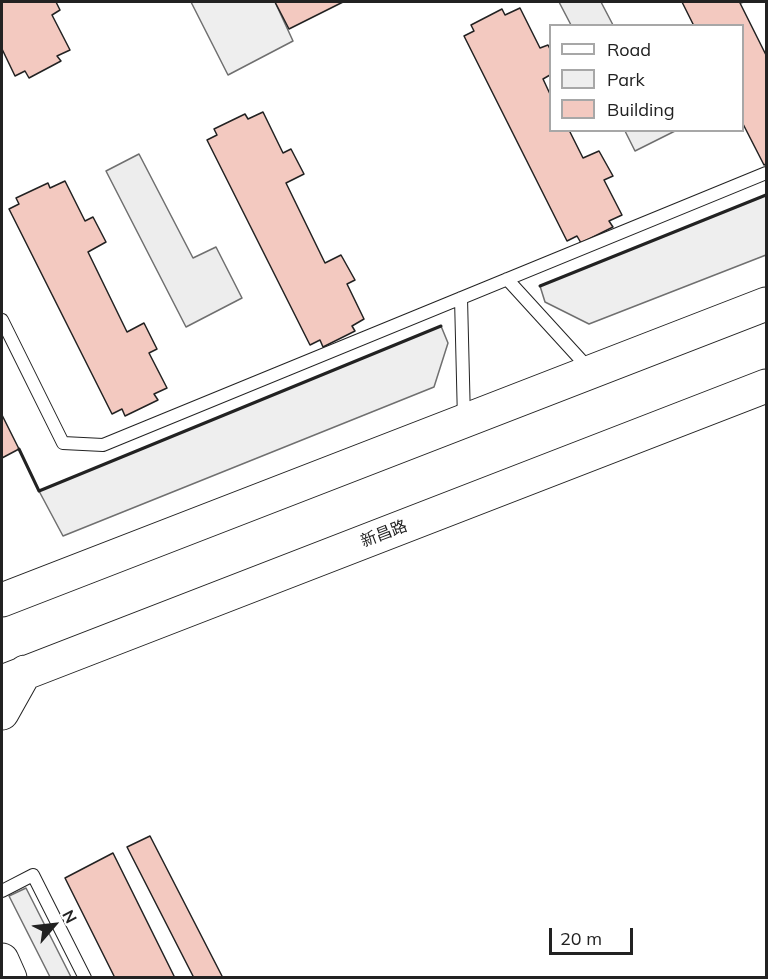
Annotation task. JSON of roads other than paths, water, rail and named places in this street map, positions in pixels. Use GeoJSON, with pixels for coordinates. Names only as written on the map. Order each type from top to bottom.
{"type":"FeatureCollection","features":[{"type":"Feature","properties":{"kind":"main road"},"geometry":{"type":"LineString","coordinates":[[2,600],[766,304]]}},
{"type":"Feature","properties":{"kind":"main road","name":"新昌路"},"geometry":{"type":"LineString","coordinates":[[13,677],[766,386]]}},
{"type":"Feature","properties":{"kind":"main road"},"geometry":{"type":"LineString","coordinates":[[2,713],[13,677]]}},
{"type":"Feature","properties":{"kind":"main road"},"geometry":{"type":"LineString","coordinates":[[2,960],[10,978]]}},
{"type":"Feature","properties":{"kind":"lane"},"geometry":{"type":"LineString","coordinates":[[2,320],[63,443],[103,445],[766,173]]}},
{"type":"Feature","properties":{"kind":"lane"},"geometry":{"type":"LineString","coordinates":[[507,279],[591,372]]}},
{"type":"Feature","properties":{"kind":"lane"},"geometry":{"type":"LineString","coordinates":[[461,298],[464,421]]}},
{"type":"Feature","properties":{"kind":"lane"},"geometry":{"type":"LineString","coordinates":[[2,891],[33,874],[85,978]]}}]}
